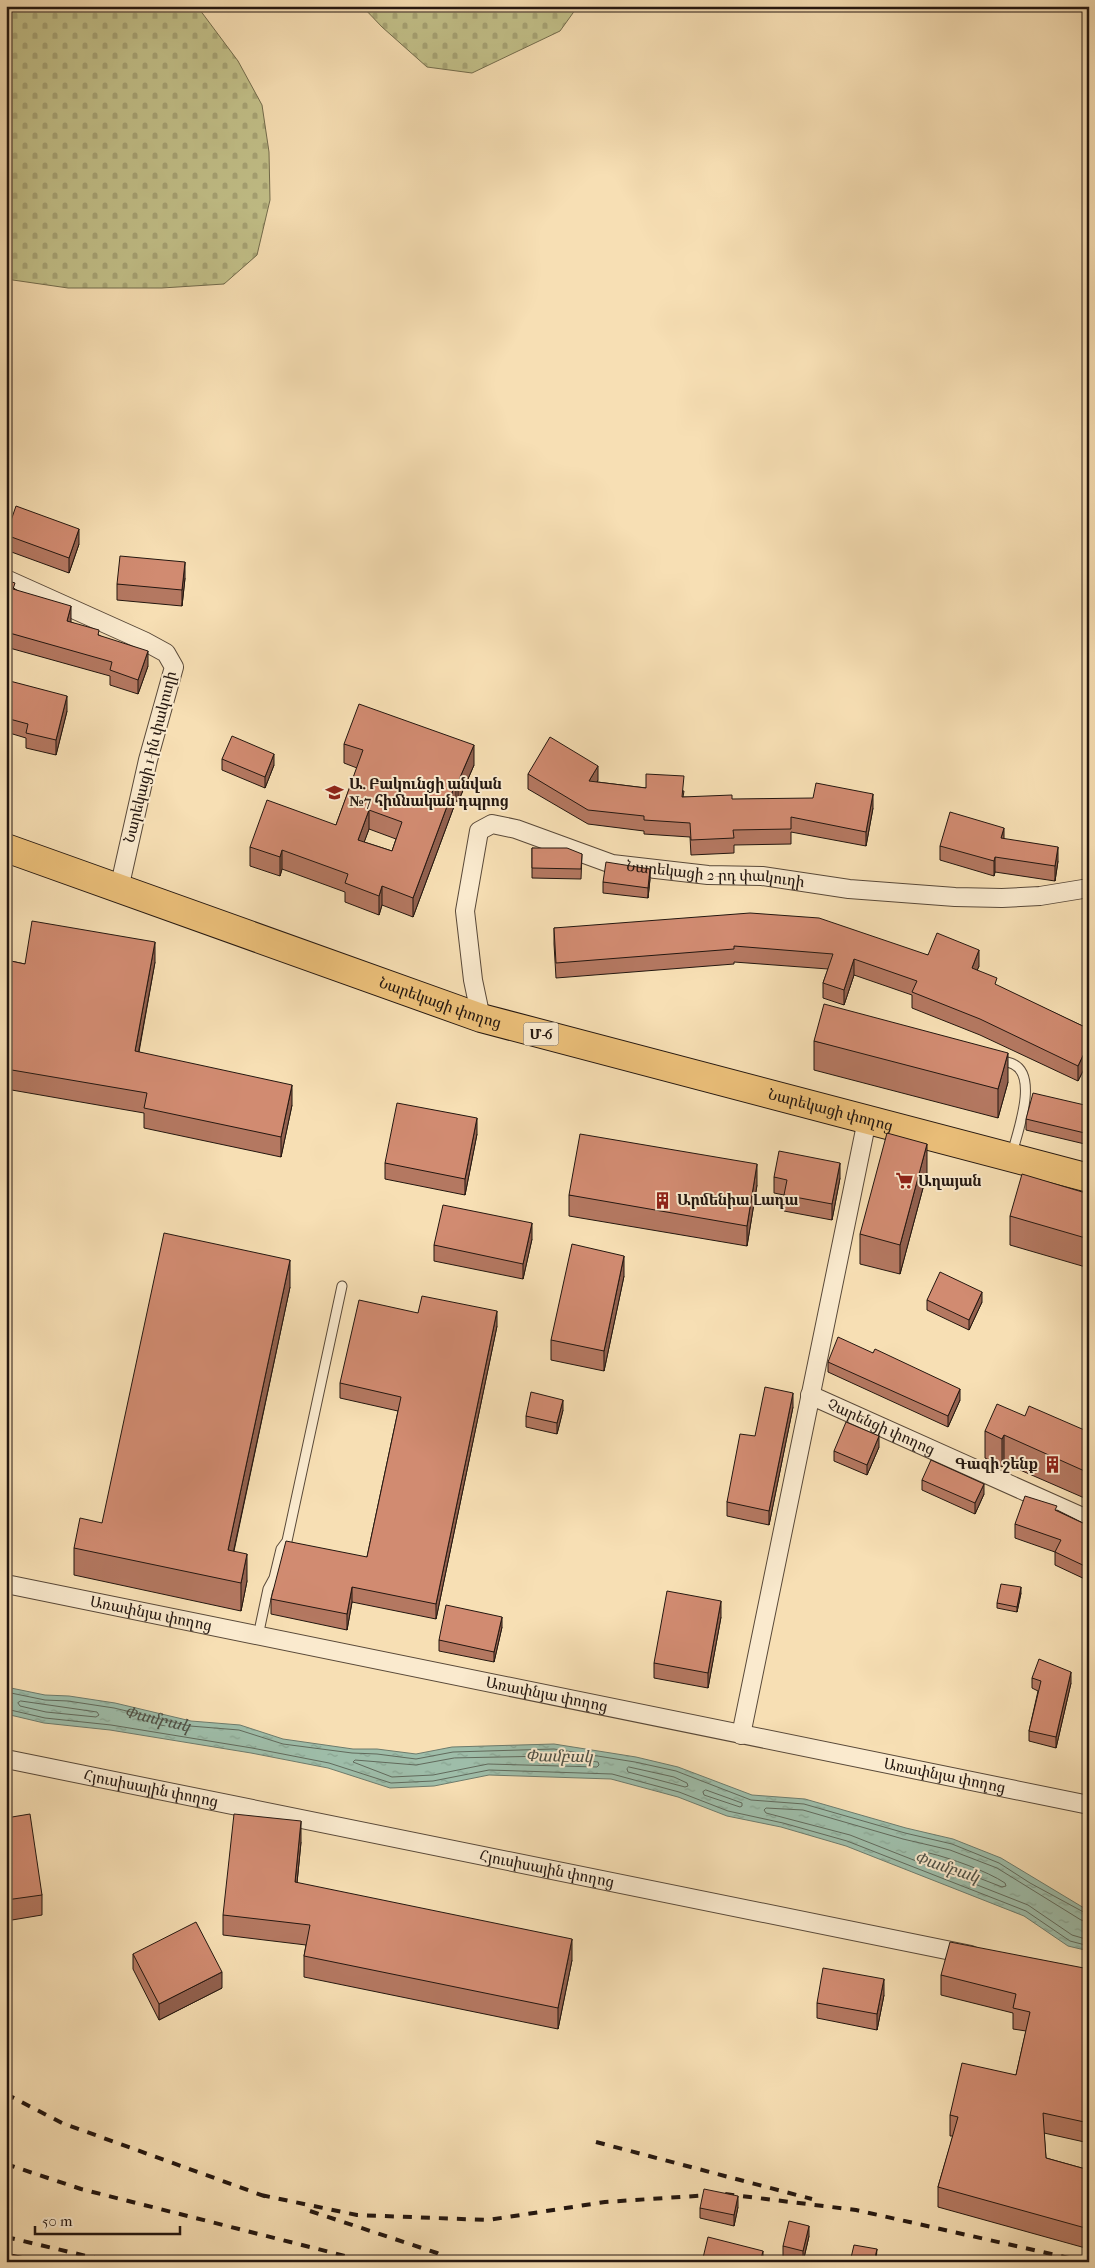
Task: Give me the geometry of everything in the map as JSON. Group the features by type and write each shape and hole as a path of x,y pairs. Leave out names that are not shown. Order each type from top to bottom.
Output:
{"highway":[{"name":"Նարեկացի փողոց","path":"8,851 120,889 480,1018 1010,1159 1089,1178"}],"street":[{"name":"Նարեկացի 1-ին փակուղի","path":"6,579 144,641 166,653 174,667 148,760 120,889"},
{"name":"Նարեկացի 2-րդ փակուղի","path":"480,1018 473,980 465,911 479,831 492,824 516,829 612,864 656,870 762,876 849,889 955,897 1040,896 1089,888"},
{"path":"741,1735 867,1120"},
{"name":"Չարենցի փողոց","path":"810,1395 1089,1520"},
{"name":"Առափնյա փողոց","path":"6,1584 1089,1805"},
{"name":"Հյուսիսային փողոց","path":"6,1759 991,1960"}],"lane":[{"path":"987,1057 1015,1064 1022,1072 1026,1082 1026,1095 1010,1159"},
{"path":"258,1636 268,1589 274,1578 280,1549 287,1541 342,1286"}],"green space":[{"path":"6,6 197,6 238,61 262,105 269,152 270,200 257,255 224,284 162,288 68,288 6,279"},
{"path":"362,6 578,6 560,31 472,73 427,67 382,27"}],"water":[{"name":"Փամբակ","path":"6,1687 45,1695 69,1696 115,1703 191,1721 240,1725 283,1739 353,1749 377,1749 416,1754 452,1747 554,1744 636,1757 678,1767 752,1795 805,1799 906,1828 953,1839 1001,1858 1089,1911 1089,1951 1068,1946 1024,1916 846,1846 781,1827 727,1816 678,1797 611,1779 489,1775 434,1786 390,1788 328,1768 251,1753 110,1730 44,1723 6,1714"}],"building":[{"path":"16,506 79,529 69,558 6,535"},
{"path":"120,556 185,562 182,590 117,584"},
{"path":"6,580 15,583 13,589 71,606 67,621 99,630 98,635 148,651 138,680 110,670 112,662 6,632"},
{"path":"6,680 67,696 56,740 26,733 28,724 6,718"},
{"path":"359,704 474,745 458,782 456,782 413,898 382,886 379,896 345,883 348,874 282,850 280,857 250,847 267,800 336,825 363,750 344,744","holes":["369,810 402,822 392,851 358,840"]},
{"path":"232,736 274,754 265,777 222,759"},
{"path":"550,737 598,766 589,781 646,788 646,774 684,776 682,797 732,795 732,799 813,798 816,783 873,794 866,832 791,817 791,829 733,830 734,838 691,840 690,823 644,820 644,816 588,810 528,774"},
{"path":"950,812 1004,828 1001,838 1058,847 1055,866 995,857 994,861 940,846"},
{"path":"532,848 567,848 582,854 581,869 532,868"},
{"path":"606,862 650,869 648,888 603,882"},
{"path":"750,913 819,918 928,955 937,933 979,950 972,968 997,978 995,984 1089,1029 1089,1043 1078,1066 980,1019 912,992 917,981 854,959 844,990 823,983 833,954 734,946 734,949 556,963 554,928"},
{"path":"32,921 155,942 135,1051 292,1085 281,1137 144,1108 147,1093 6,1069 6,960 25,964"},
{"path":"824,1004 1008,1053 998,1089 814,1041"},
{"path":"1033,1093 1089,1106 1089,1134 1026,1119"},
{"path":"397,1103 477,1118 465,1179 385,1163"},
{"path":"887,1133 927,1144 900,1245 860,1234"},
{"name":"Արմենիա Լադա","path":"580,1134 757,1164 747,1226 569,1195"},
{"path":"779,1151 840,1163 832,1204 784,1195 787,1180 774,1177"},
{"path":"1022,1174 1089,1194 1089,1239 1010,1216"},
{"path":"443,1205 532,1223 523,1264 434,1245"},
{"path":"164,1233 290,1260 228,1550 247,1554 241,1583 74,1548 80,1518 102,1523"},
{"path":"572,1244 624,1256 604,1351 551,1340"},
{"path":"940,1272 982,1292 969,1320 927,1300"},
{"path":"422,1296 497,1311 436,1604 352,1587 347,1614 271,1599 286,1541 367,1557 401,1397 340,1383 359,1300 418,1313"},
{"path":"838,1337 873,1353 875,1349 960,1389 948,1416 828,1362"},
{"path":"765,1387 793,1393 769,1511 727,1502 740,1434 755,1436"},
{"path":"531,1392 563,1400 557,1423 526,1416"},
{"path":"997,1404 1025,1416 1029,1406 1089,1432 1089,1473 1004,1435 1002,1439 985,1431"},
{"path":"846,1422 879,1436 867,1465 834,1451"},
{"path":"931,1460 984,1484 975,1503 922,1480"},
{"path":"1025,1496 1057,1506 1055,1510 1089,1526 1089,1568 1055,1552 1061,1540 1015,1524"},
{"path":"1001,1584 1021,1587 1017,1607 997,1603"},
{"path":"667,1591 721,1601 708,1673 654,1663"},
{"path":"446,1605 502,1617 494,1652 439,1640"},
{"path":"1039,1659 1071,1672 1056,1737 1029,1731 1041,1681 1032,1678"},
{"path":"1089,1677 1089,1686 1085,1685"},
{"path":"30,1814 42,1895 6,1900 6,1818"},
{"path":"234,1814 301,1821 295,1882 572,1939 558,2008 304,1956 310,1925 223,1915"},
{"path":"196,1922 222,1972 159,2004 133,1954"},
{"path":"950,1942 1089,1969 1089,2123 1043,2113 1046,2158 1089,2170 1089,2229 938,2187 958,2117 950,2115 962,2063 1016,2075 1030,2012 1013,2008 1016,1994 941,1975"},
{"path":"823,1968 884,1979 877,2014 817,2003"},
{"path":"704,2189 738,2196 734,2215 700,2208"},
{"path":"789,2221 809,2226 803,2251 783,2246"},
{"path":"708,2237 763,2251 760,2262 702,2262"},
{"path":"854,2245 877,2249 874,2262 850,2262"},
{"path":"6,2253 39,2260 39,2262 6,2262"}],"railway":[{"path":"6,2094 62,2123 267,2197"},
{"path":"596,2142 812,2199"},
{"path":"6,2164 81,2189 369,2262"},
{"path":"261,2195 357,2215 488,2220 605,2202 725,2194 856,2210 1087,2262"},
{"path":"310,2211 437,2253 454,2262"},
{"path":"6,2237 112,2262"}],"place":[{"name":"Ա. Բակունցի անվան №7 հիմնական դպրոց","path":"335,793"},
{"name":"Աղայան","path":"904,1181"},
{"name":"Արմենիա Լադա","path":"663,1200"},
{"name":"Գազի շենք","path":"1052,1464"}]}
